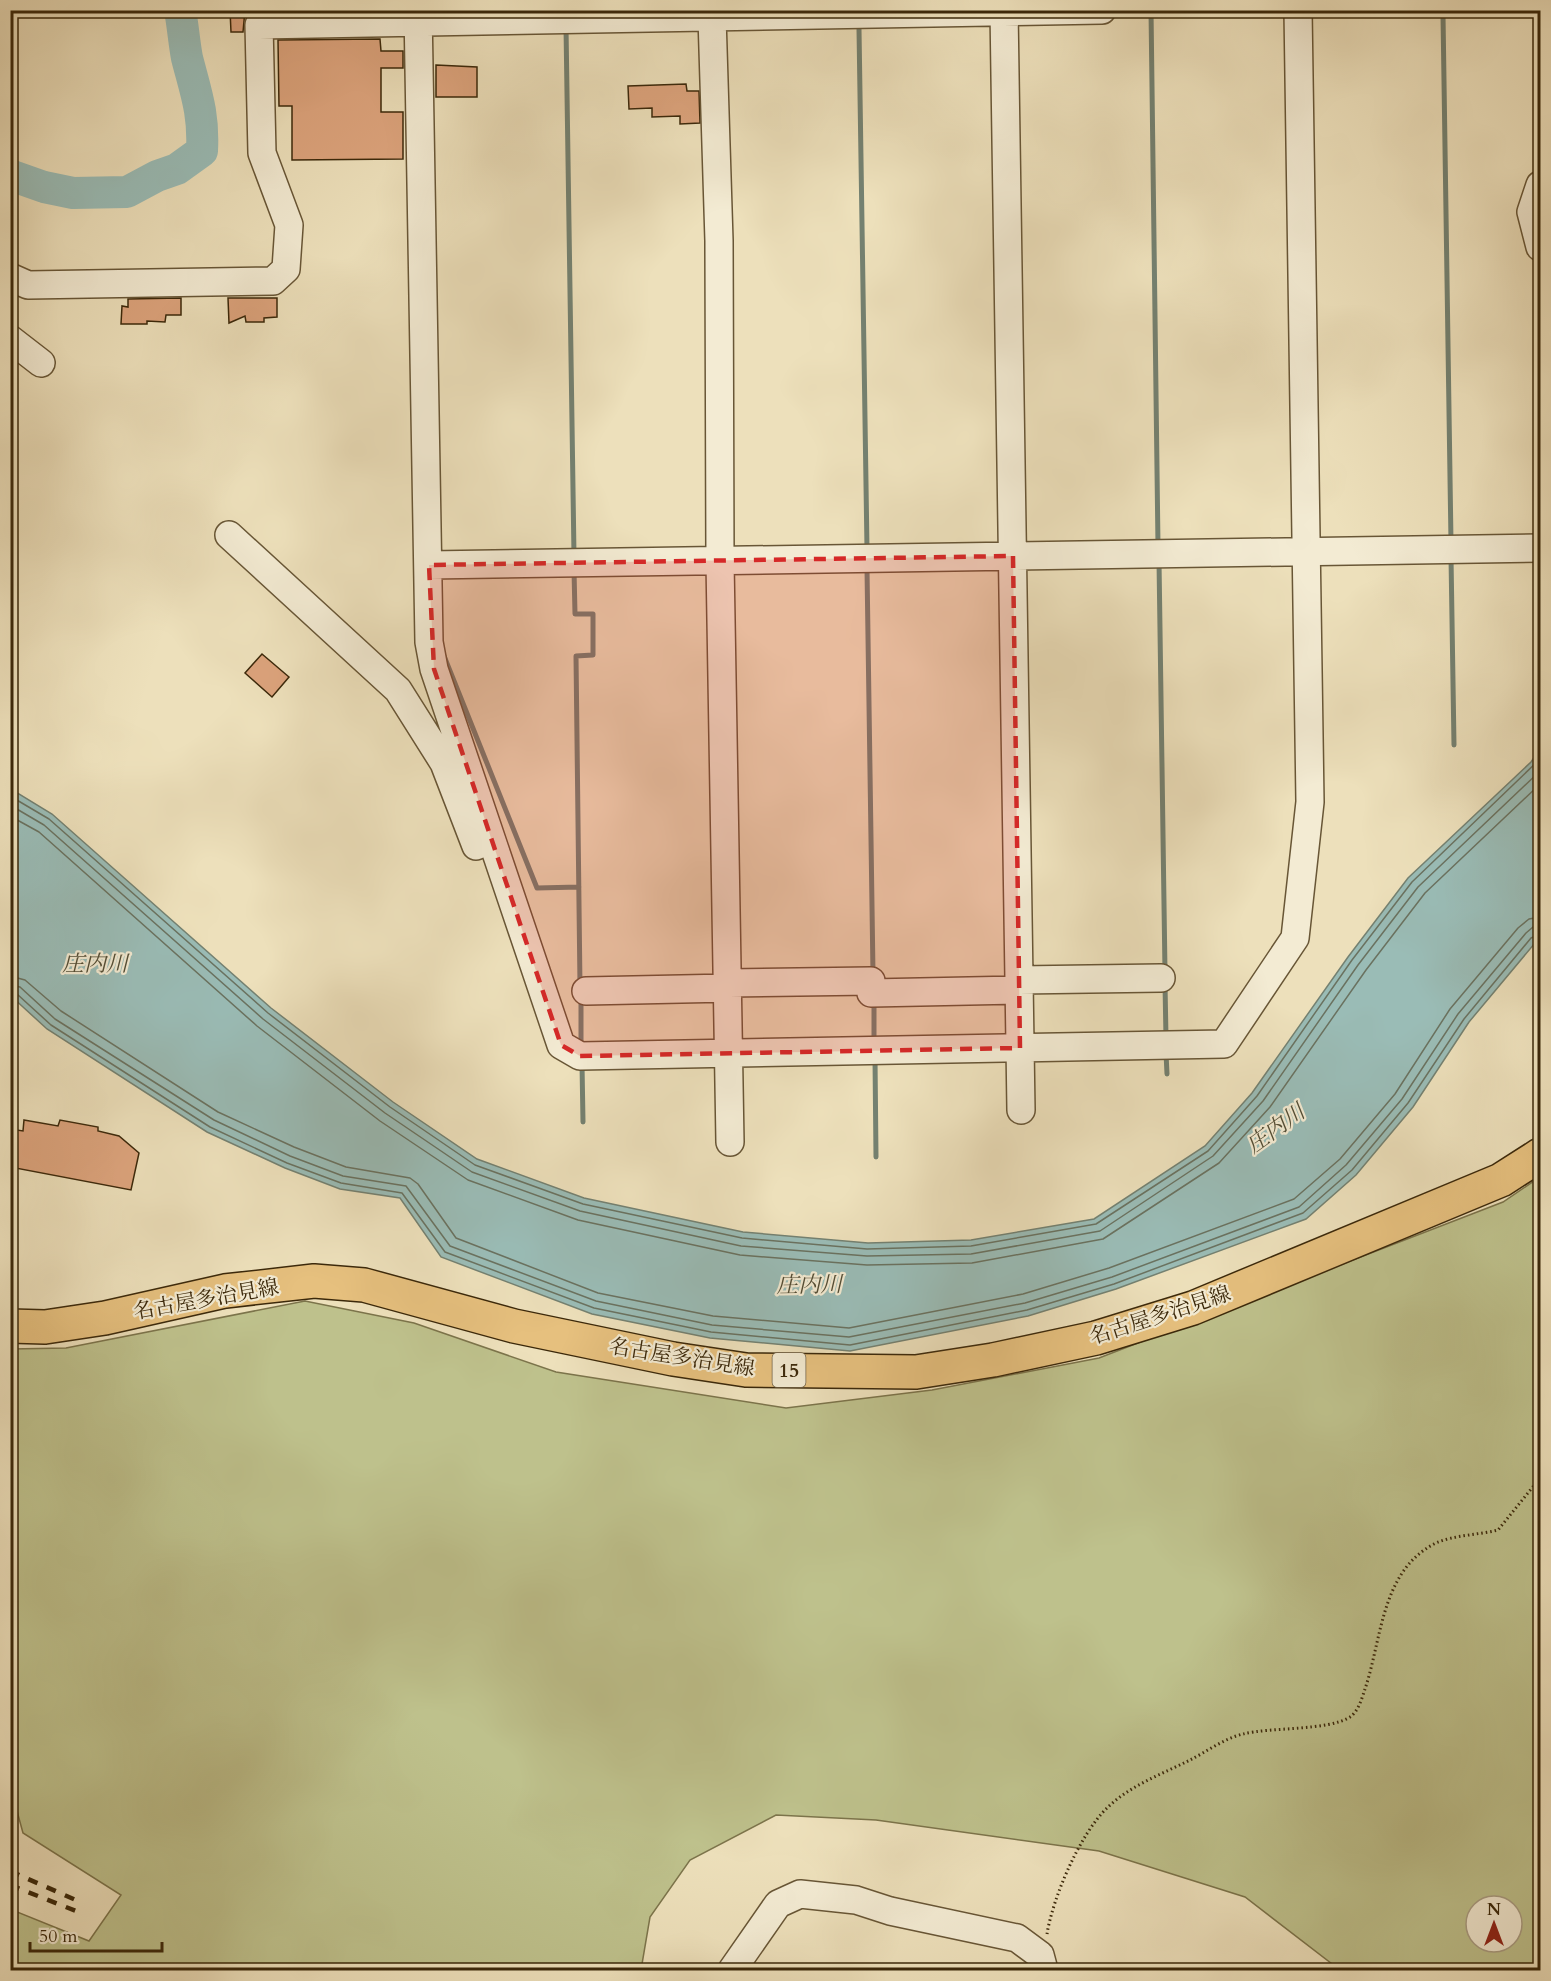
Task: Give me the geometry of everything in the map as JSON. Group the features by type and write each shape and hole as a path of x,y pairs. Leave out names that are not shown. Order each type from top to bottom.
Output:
{"main road":[{"name":"名古屋多治見線","path":"10,1326 45,1327 95,1320 225,1291 314,1281 364,1285 514,1326 694,1362 746,1370 916,1372 993,1360 1096,1338 1193,1308 1501,1180 1540,1155"}],"street":[{"path":"10,277 28,285 273,281 286,269 289,225 262,153 259,25 418,16 712,17 1102,10"},
{"path":"418,16 429,642 434,669 561,1045 580,1056 1224,1044 1295,938 1310,802 1298,10"},
{"path":"1004,11 1021,1110"},
{"path":"712,17 719,241 720,562 730,1142"},
{"path":"1540,185 1531,212 1540,248"},
{"path":"10,339 41,363"},
{"path":"229,535 398,690 444,763 498,903 517,912"},
{"path":"429,565 1540,548"},
{"path":"586,991 871,981 871,993 1161,978"},
{"path":"732,1971 778,1904 800,1894 856,1899 901,1914 1017,1938 1042,1963"}],"path":[{"path":"1042,1963 1058,1895 1082,1845 1107,1808 1133,1788 1241,1734 1330,1723 1351,1716 1361,1701 1372,1669 1380,1626 1389,1597 1406,1568 1434,1544 1447,1539 1498,1530 1540,1478"}],"highlighted area":[{"path":"1013,556 1020,1048 580,1056 561,1045 434,669 429,565"}],"green space":[{"path":"1540,1177 1540,1970 1340,1970 1245,1897 1099,1851 876,1820 776,1815 690,1860 650,1917 641,1970 11,1970 10,1909 89,1941 121,1895 23,1833 11,1789 11,1349 66,1348 305,1301 414,1323 556,1372 786,1408 932,1390 1099,1358 1503,1202"}],"water":[{"name":"庄内川","path":"1540,749 1540,937 1469,1022 1413,1107 1356,1175 1306,1219 1116,1289 1028,1316 850,1351 710,1338 592,1314 441,1257 400,1198 340,1189 285,1168 207,1132 47,1029 11,996 11,789 52,814 271,1008 393,1102 477,1159 584,1198 743,1232 868,1243 971,1240 1094,1219 1205,1146 1252,1093 1348,957 1408,878 1531,762"}],"building":[{"path":"230,10 245,10 243,32 231,32"},
{"path":"380,39 381,51 403,51 403,68 381,68 381,112 403,112 403,159 292,160 292,106 279,106 278,40"},
{"path":"436,65 477,67 477,97 436,97"},
{"path":"686,84 687,91 699,91 700,123 680,124 680,116 652,117 652,108 629,109 628,86"},
{"path":"181,298 181,315 166,315 165,322 147,321 147,324 121,324 122,306 128,307 128,299"},
{"path":"228,298 277,298 277,317 264,318 264,322 246,322 245,316 229,323"},
{"path":"262,654 289,677 272,697 245,673"},
{"path":"24,1120 58,1126 60,1120 98,1127 98,1131 119,1136 139,1153 131,1190 10,1167 17,1130 23,1131"}],"waterway":[{"path":"10,175 44,187 73,193 127,192 157,176 177,169 202,151 201,114 187,58 180,10"},
{"path":"1151,10 1158,546"},
{"path":"1443,15 1451,542"},
{"path":"566,27 574,555"},
{"path":"859,29 867,549"},
{"path":"1451,557 1454,745"},
{"path":"1159,561 1165,972"},
{"path":"867,569 873,973"},
{"path":"574,570 575,614 593,614 593,655 576,656 580,986"},
{"path":"444,656 537,888 579,887"},
{"path":"1165,984 1166,1038"},
{"path":"581,998 581,1046"},
{"path":"874,1001 874,1043"},
{"path":"1166,1053 1167,1074"},
{"path":"875,1058 876,1157"},
{"path":"582,1064 583,1122"}],"railway":[{"path":"10,1871 78,1901"},
{"path":"10,1885 76,1911"}]}
